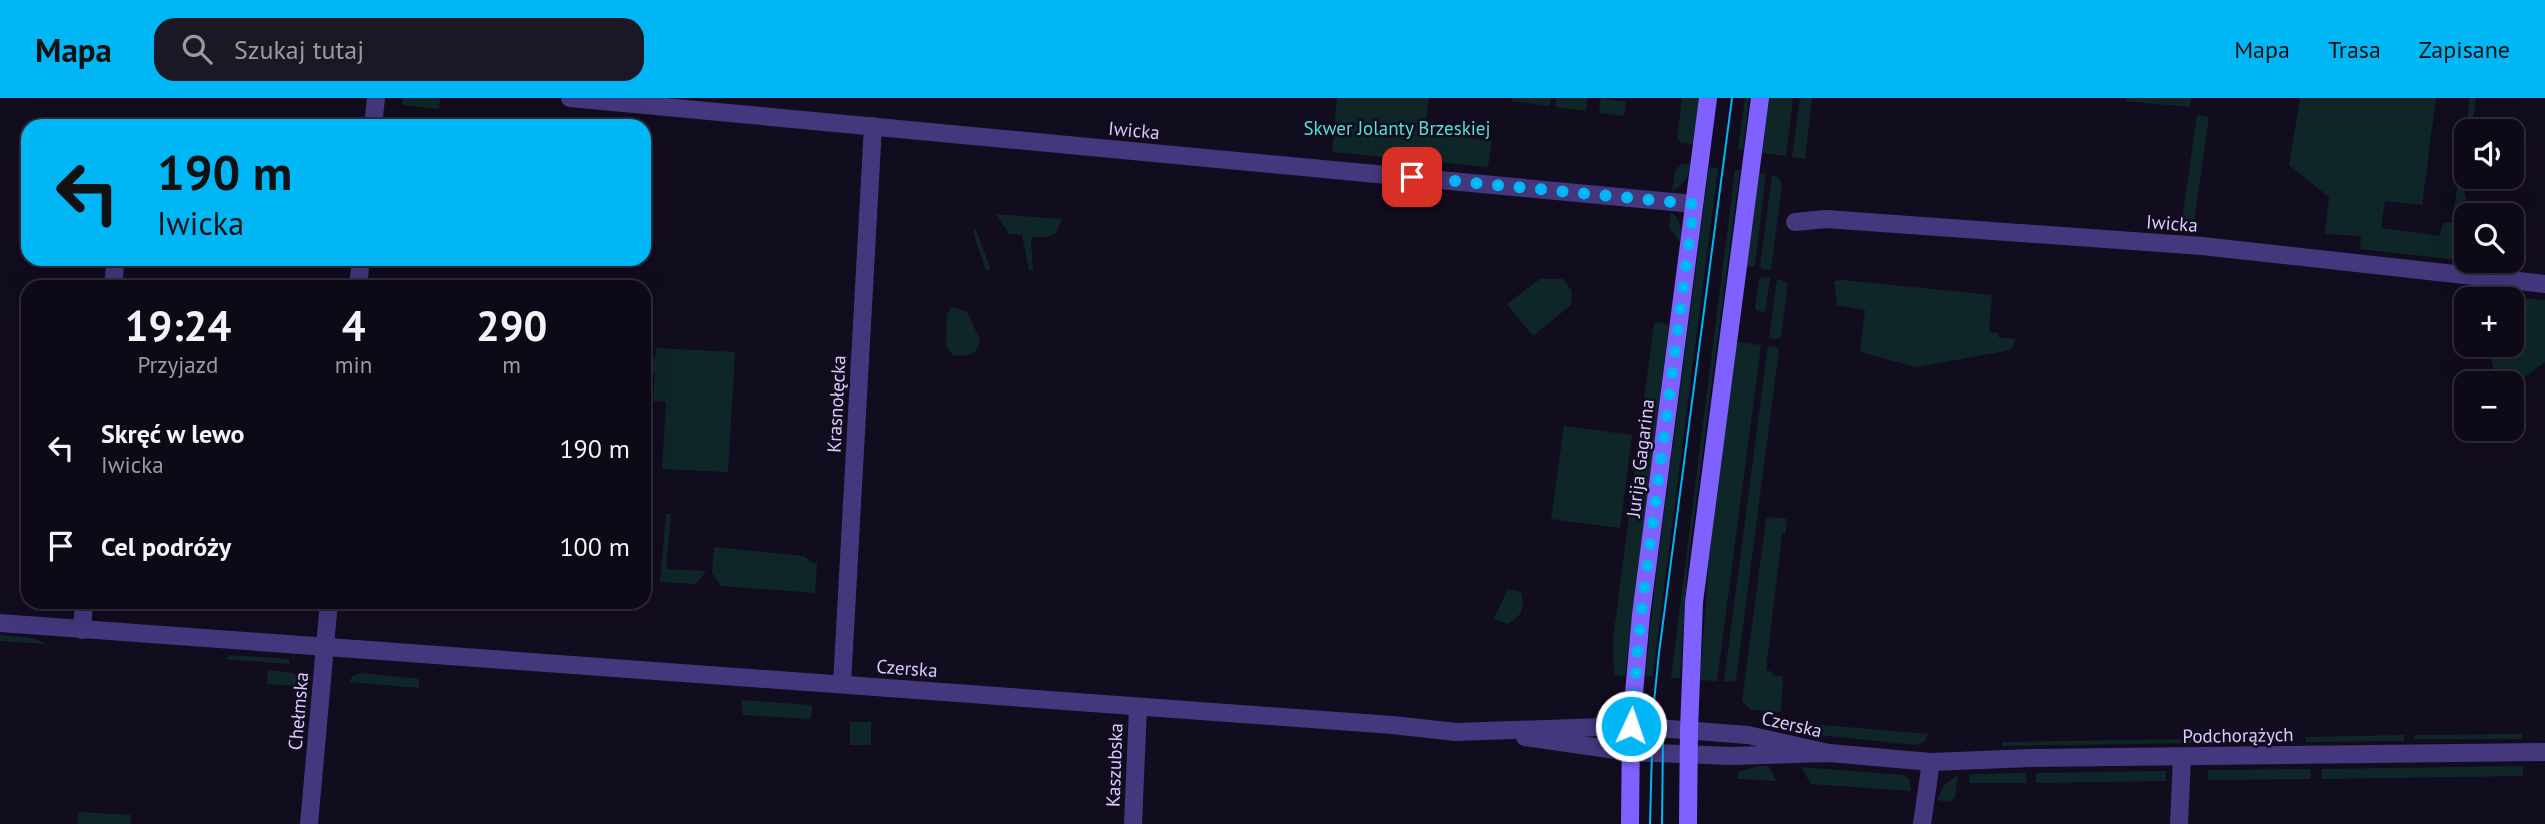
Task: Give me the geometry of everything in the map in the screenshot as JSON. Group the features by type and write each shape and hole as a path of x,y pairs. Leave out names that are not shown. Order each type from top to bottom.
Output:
{"main road":[{"name":"Jurija Gagarina","path":"1630,824 1631,726 1641,615 1708,98"},
{"path":"1688,824 1694,602 1759,98"}],"street":[{"path":"374,119 376,98"},
{"name":"Iwicka","path":"570,98 1694,204"},
{"name":"Krasnołęcka","path":"842,684 864,125"},
{"name":"Iwicka","path":"1795,222 1826,219 2202,246 2545,284"},
{"path":"114,280 115,267"},
{"path":"82,630 84,609"},
{"name":"Chełmska","path":"309,824 328,609"},
{"name":"Czerska","path":"0,623 1457,732 1631,726 1689,730 1748,735 1829,753"},
{"name":"Kaszubska","path":"1133,824 1138,707"},
{"name":"Czerska","path":"1485,731 1630,752 1731,756 1829,753"},
{"name":"Podchorążych","path":"1829,753 1931,762 2031,758 2545,752"},
{"path":"2179,824 2182,757"},
{"path":"1922,824 1931,762"}],"green space":[{"path":"403,98 440,98 439,109 402,105"},
{"name":"Skwer Jolanty Brzeskiej","path":"1337,98 1429,98 1426,121 1435,123 1433,132 1492,141 1488,167 1332,152"},
{"path":"1512,98 1551,98 1549,106 1512,101"},
{"path":"1556,98 1587,98 1586,111 1555,107"},
{"path":"1601,98 1626,102 1624,116 1599,113"},
{"path":"1682,98 1699,98 1694,144 1680,142 1677,138"},
{"path":"1745,98 1749,98 1743,150 1738,148"},
{"path":"1769,98 1793,98 1786,156 1762,153"},
{"path":"1800,98 1812,98 1805,159 1792,157"},
{"path":"2127,98 2191,98 2190,107 2125,101"},
{"path":"2300,98 2436,98 2422,205 2385,201 2381,228 2440,236 2443,223 2452,223 2454,209 2454,259 2360,249 2361,236 2325,234 2329,197 2289,165"},
{"path":"2470,98 2476,98 2473,119 2467,119"},
{"path":"2197,115 2209,117 2193,228 2181,227"},
{"path":"1682,164 1690,164 1688,173 1683,183 1672,191 1675,170"},
{"path":"1709,167 1718,168 1652,677 1645,676 1656,575"},
{"path":"1735,170 1740,170 1687,571 1680,678 1671,678"},
{"path":"1759,173 1766,174 1755,265 1747,267"},
{"path":"1772,175 1779,178 1782,186 1771,270 1762,269 1760,266"},
{"path":"2457,189 2465,189 2465,203 2455,203"},
{"path":"1671,212 1680,225 1680,242 1669,227"},
{"path":"996,214 1062,219 1055,234 1032,237 1033,271 1029,270 1022,235 1009,234"},
{"path":"976,229 989,271 986,270 973,232"},
{"path":"1761,277 1770,278 1765,312 1755,308"},
{"path":"1540,279 1563,279 1572,291 1571,305 1533,336 1507,304"},
{"path":"1777,279 1788,283 1781,336 1778,339 1769,338"},
{"path":"1834,281 1992,295 1989,332 1998,333 1998,337 2016,339 2011,350 1916,367 1860,352 1865,310 1837,305"},
{"path":"2524,298 2545,300 2545,362 2524,377 2524,371 2494,371 2491,357 2524,357"},
{"path":"952,307 967,312 980,340 971,354 953,355 946,346 947,314"},
{"path":"1656,322 1669,324 1625,676 1614,675 1613,639"},
{"path":"1737,342 1761,345 1717,681 1700,680 1709,557"},
{"path":"1768,346 1777,347 1779,350 1736,680 1724,681"},
{"path":"656,348 735,352 728,472 662,469 666,402 653,401 655,373 651,373 651,359 655,359"},
{"path":"1564,426 1632,435 1620,528 1551,519"},
{"path":"666,514 671,514 666,569 706,571 696,584 660,582"},
{"path":"1766,519 1787,519 1785,534 1782,534 1766,670 1783,677 1781,712 1751,710 1742,701"},
{"path":"714,547 804,556 817,563 815,593 721,586 712,573"},
{"path":"1508,589 1521,592 1523,603 1519,615 1507,624 1494,618"},
{"path":"0,635 34,638 45,644 0,641"},
{"path":"231,655 289,659 289,664 226,659"},
{"path":"268,670 294,673 298,686 267,684"},
{"path":"361,673 419,679 419,688 349,682 353,676"},
{"path":"741,700 812,705 811,719 743,715"},
{"path":"1774,721 1928,734 1924,742 1915,745 1773,730"},
{"path":"850,722 871,722 871,745 850,745"},
{"path":"2522,734 2522,739 2415,739 2414,735"},
{"path":"2405,735 2404,741 2306,742 2305,737"},
{"path":"2291,737 2290,742 2207,743 2207,738"},
{"path":"2197,739 2197,743 2002,746 2002,742"},
{"path":"1768,766 1777,781 1738,779 1738,772"},
{"path":"2523,766 2523,776 2322,779 2322,769"},
{"path":"1801,767 1903,775 1909,779 1911,791 1811,784"},
{"path":"2310,769 2311,779 2208,780 2208,770"},
{"path":"2166,771 2166,781 2036,783 2036,773"},
{"path":"2026,773 2027,783 1969,783 1969,774"},
{"path":"1958,775 1955,797 1950,802 1937,800 1944,785"},
{"path":"79,812 131,815 130,824 77,824"}],"tram line":[{"path":"1650,824 1653,712 1659,653 1732,98"},
{"path":"1662,824 1663,737"}],"route":[{"path":"1412,177 1694,204 1641,615 1631,726"}]}
